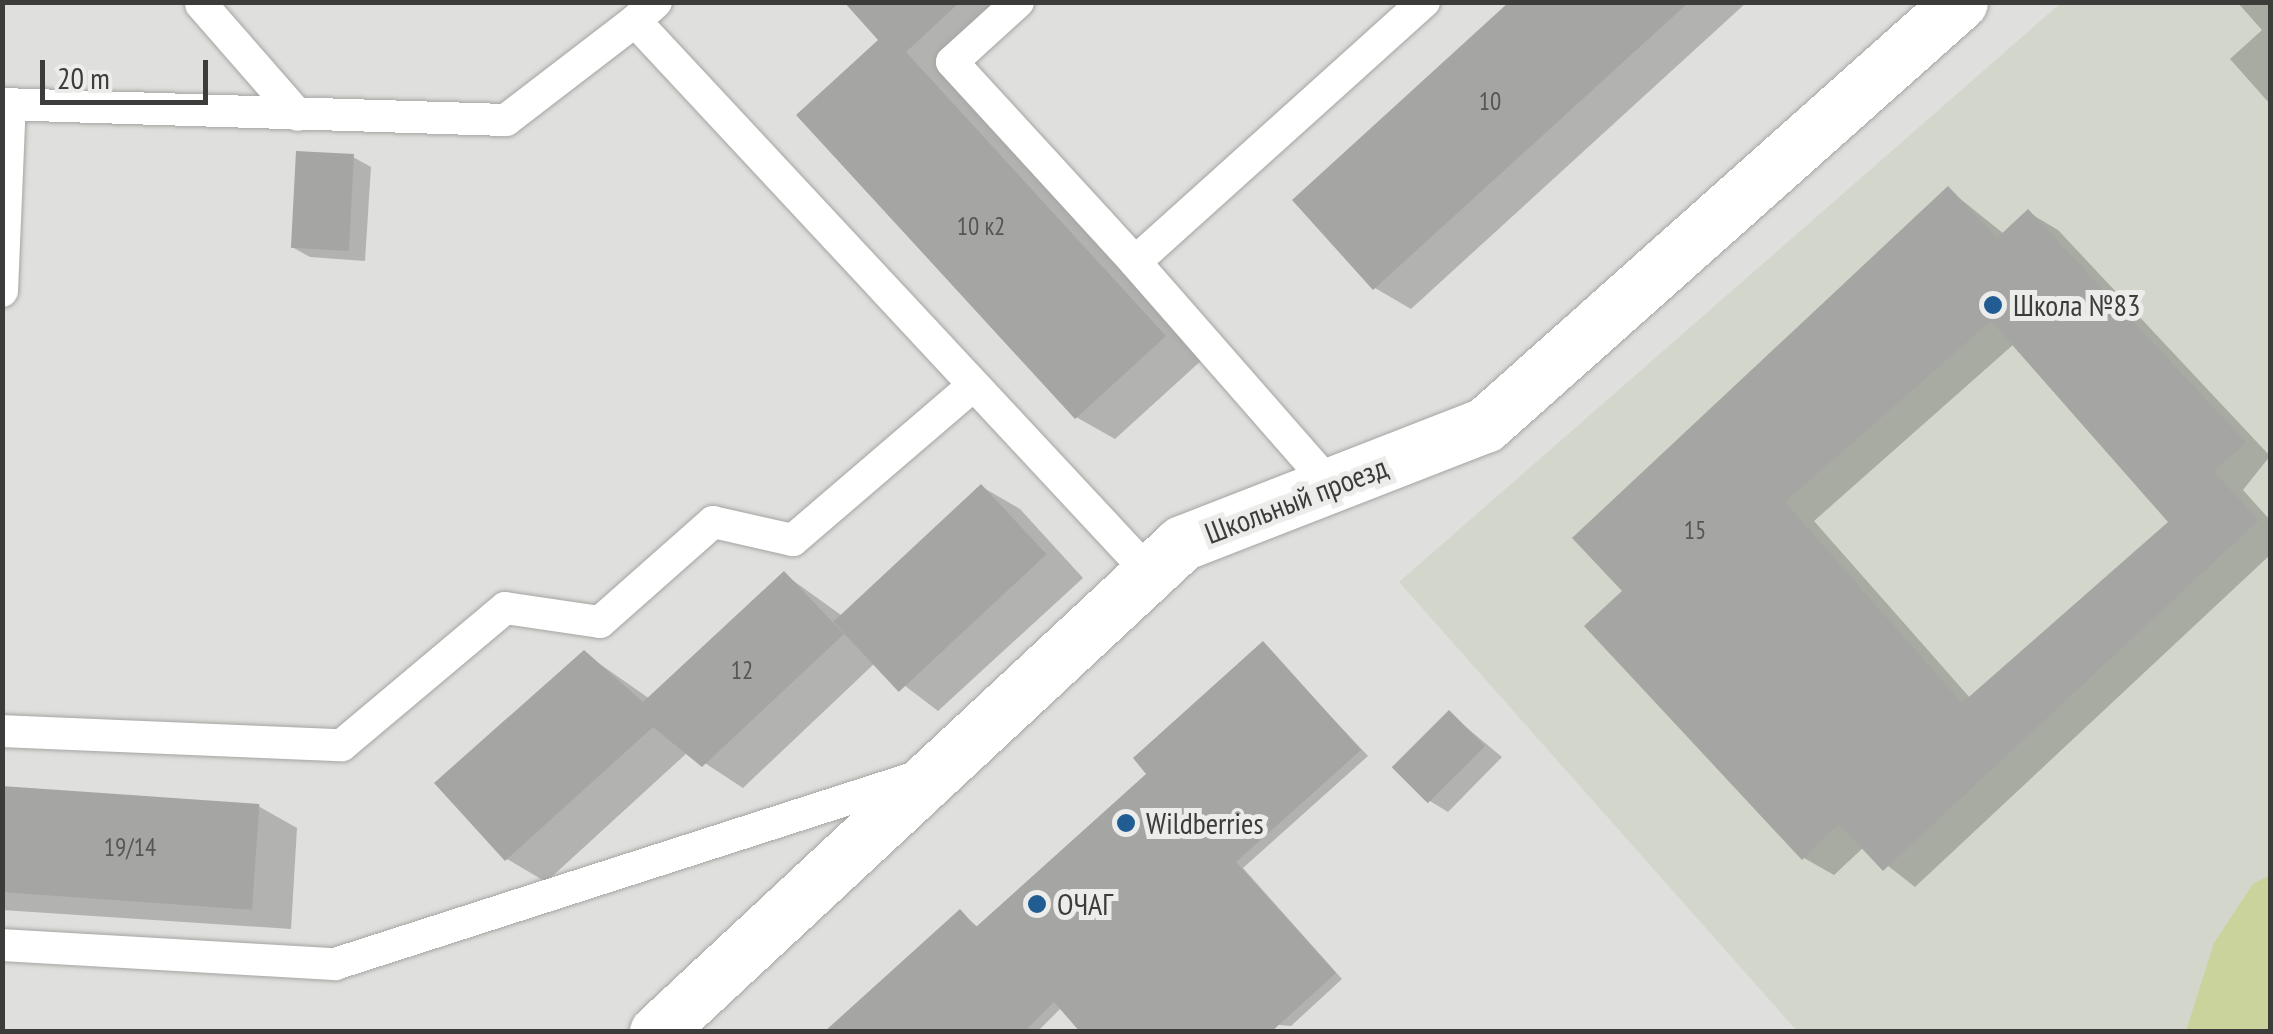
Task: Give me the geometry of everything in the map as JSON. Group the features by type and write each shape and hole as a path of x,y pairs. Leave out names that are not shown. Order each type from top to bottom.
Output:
{"street":[{"name":"Школьный проезд","path":"656,1032 1182,543 1333,488 1484,425 1960,2"}],"lane":[{"path":"1018,2 952,62 1136,262 1333,488"},
{"path":"1136,262 1424,2"},
{"path":"190,3 298,115"},
{"path":"2,291 6,104 506,120 646,12 974,385 1151,575"},
{"path":"2,731 342,745 505,608 600,622 713,522 793,540 974,385"},
{"path":"2,944 335,964 938,770"}],"shaded area":[{"name":"Школа №83","path":"2061,3 2270,3 2270,1031 1797,1031 1399,582"}],"green space":[{"path":"2270,875 2270,1031 2186,1031 2214,943 2253,884"}],"building":[{"path":"844,2 960,2 906,52 1166,336 1075,419 796,115 878,40"},
{"path":"1509,2 1689,2 1373,290 1292,200"},
{"path":"296,151 354,154 349,251 291,248"},
{"path":"1948,186 1997,238 2028,209 2246,442 2214,472 2259,520 1883,871 1839,824 1802,860 1584,626 1622,591 1572,538","holes":["1991,321 2168,522 1962,703 1785,502"]},
{"path":"981,484 1046,554 899,692 833,622"},
{"path":"784,571 844,634 702,767 653,727 505,861 434,783 584,650 643,702"},
{"path":"1263,641 1361,750 1236,862 1336,973 1271,1032 1080,1032 1054,1002 1024,1032 824,1032 960,909 976,927 1146,774 1133,758"},
{"path":"1449,710 1485,746 1428,803 1392,767"},
{"path":"2,786 259,804 252,910 2,892"}],"place":[{"name":"Школа №83","path":"1993,305"},
{"name":"Wildberries","path":"1126,823"},
{"name":"ОЧАГ","path":"1037,904"}]}
